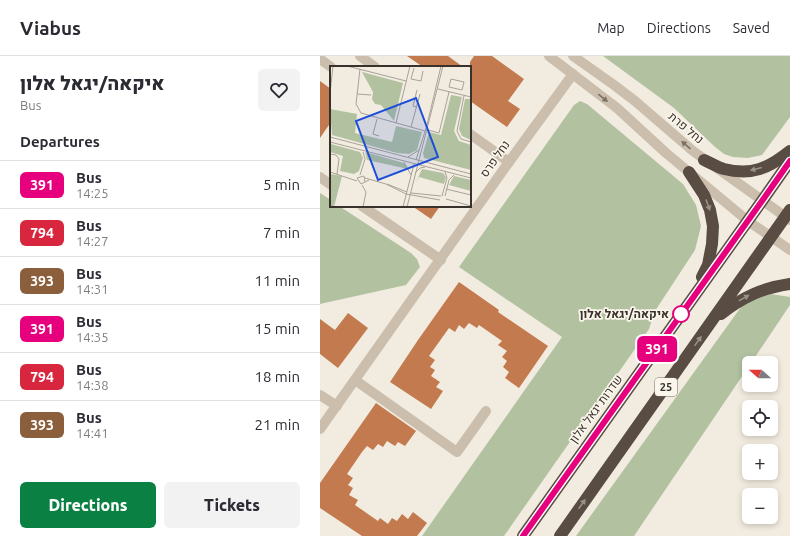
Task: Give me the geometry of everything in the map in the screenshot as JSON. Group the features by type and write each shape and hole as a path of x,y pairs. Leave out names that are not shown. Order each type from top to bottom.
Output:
{"highway":[{"path":"704,160 734,171 753,171 771,165 790,151"},
{"name":"שדרות יגאל אלון","path":"523,536 790,161"},
{"path":"688,172 704,195 710,210 713,226 712,244 708,265 690,302"},
{"name":"25","path":"560,536 788,215"},
{"path":"712,321 745,297 770,288 790,284"}],"street":[{"path":"360,56 374,66"},
{"path":"549,56 617,108 688,172 748,221 790,250"},
{"name":"נחל פרת","path":"573,56 635,101 704,160 762,201 788,215"},
{"path":"320,59 330,66"},
{"name":"נחל פרס","path":"320,429 572,74"},
{"path":"471,135 509,162"},
{"path":"320,177 330,184"},
{"path":"363,207 441,260"},
{"path":"355,380 457,452 486,411"},
{"path":"320,394 337,406"}],"green space":[{"path":"603,56 790,56 790,117 762,155 748,158 733,157 724,154 674,108"},
{"path":"580,101 587,104 683,184 696,205 701,226 695,250 655,311 649,329 504,536 422,536 562,337 459,267 574,105"},
{"path":"320,193 330,199 330,207 341,207 411,253 417,259 420,267 406,285 320,304"},
{"path":"771,294 790,297 790,305 756,356 742,356 742,376 634,536 576,536 741,307 753,300"}],"building":[{"path":"407,56 448,56 462,66 422,66"},
{"path":"474,56 492,56 524,79 508,101 520,109 507,127 471,102 470,62"},
{"path":"320,81 330,88 330,123 320,138"},
{"path":"413,207 439,207 431,219"},
{"path":"459,282 499,310 498,312 548,346 519,388 505,378 509,372 503,367 507,361 502,357 507,351 498,345 502,341 479,325 477,328 469,323 464,329 459,325 455,332 449,328 429,356 435,360 430,367 435,370 431,376 440,382 436,387 443,391 431,409 390,382"},
{"path":"348,313 368,328 338,368 320,354 320,319 335,330"},
{"path":"376,403 416,431 405,446 398,442 395,446 387,441 383,447 378,444 373,450 367,446 347,474 353,478 348,485 353,488 349,495 358,500 355,505 378,521 380,518 388,524 392,518 397,521 402,514 408,519 413,512 427,523 417,536 362,536 320,508 320,483"}],"bus line":[{"name":"391","path":"523,536 790,161"}],"place":[{"name":"איקאה/יגאל אלון","path":"681,314"}]}
